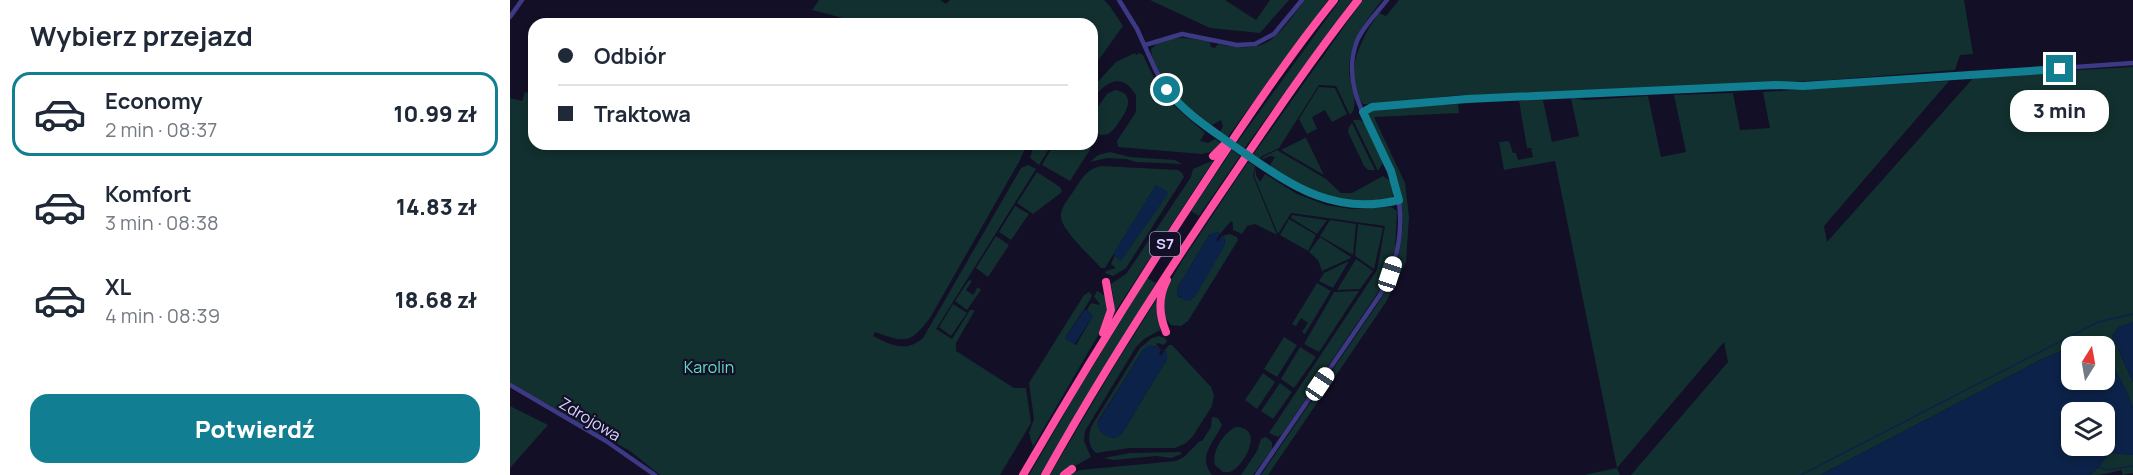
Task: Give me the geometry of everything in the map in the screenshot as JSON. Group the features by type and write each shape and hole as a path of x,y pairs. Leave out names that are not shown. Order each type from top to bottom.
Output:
{"highway":[{"name":"S7","path":"1023,475 1090,362 1241,127 1317,21 1335,0"},
{"name":"S7","path":"1045,475 1104,372 1180,253 1323,45 1358,0"},
{"path":"1213,156 1241,127"},
{"path":"1166,332 1161,313 1162,294 1180,253"},
{"path":"1090,362 1109,317 1111,305 1106,282"},
{"path":"1064,475 1072,470"}],"street":[{"path":"510,17 522,0"},
{"path":"1119,0 1130,15 1156,71 1176,102 1218,135 1297,188 1329,201 1360,205 1399,200"},
{"path":"1145,45 1182,34 1237,45 1255,44 1274,34 1302,0"},
{"path":"1257,475 1385,287 1398,246 1399,200 1391,171 1353,87 1352,68 1353,56 1362,32 1387,0"},
{"path":"1363,112 1372,107 1467,99 1776,85 1803,86 2133,63"},
{"name":"Zdrojowa","path":"510,385 606,441 655,475"}],"green space":[{"path":"819,0 940,0 946,4 950,0 1104,0 1123,26 1098,61 1098,18 843,18 812,10"},
{"path":"1150,0 1225,0 1256,20 1270,0 1289,0 1260,33 1210,28"},
{"path":"1305,0 1328,0 1227,138 1220,132 1223,126 1221,120 1212,125 1206,124 1180,101 1157,70 1151,49 1157,44 1179,38 1210,42 1211,47 1215,48 1218,44 1236,47 1261,45 1278,34"},
{"path":"1340,0 1352,0 1244,149 1236,144"},
{"path":"1363,0 1382,0 1364,24 1352,51 1349,77 1355,100 1353,111 1350,115 1336,86 1319,85 1279,148 1259,159 1253,155"},
{"path":"1399,0 1964,0 1973,54 1960,55 1955,70 1829,80 1449,96 1383,104 1363,104 1354,81 1356,57 1360,45 1379,13 1386,16"},
{"path":"1135,53 1143,55 1155,80 1171,103 1205,133 1200,141 1208,143 1215,139 1222,144 1214,151 1202,154 1118,147 1117,141 1136,112 1136,95 1125,83 1119,81 1108,84 1098,93 1098,82 1116,62"},
{"path":"2133,67 2133,322 2119,327 2112,336 2061,336 2061,351 1820,475 1631,475 1728,362 1724,342 1617,468 1555,161 1504,170 1499,142 1509,141 1518,160 1533,157 1531,148 1527,148 1519,101 1543,100 1552,142 1579,136 1571,98 1586,100 1648,96 1661,157 1686,152 1674,95 1733,93 1740,130 1770,128 1763,92 1949,81 1824,226 1827,242 1975,76"},
{"path":"1319,87 1335,88 1347,114 1332,122 1325,110 1312,117 1317,129 1307,134 1299,119"},
{"path":"1115,90 1125,94 1128,106 1112,131 1101,135 1098,134 1098,107 1107,94"},
{"name":"Karolin","path":"525,92 528,93 528,150 1024,150 930,318 917,333 906,339 893,338 875,332 873,336 898,346 911,345 923,338 1021,168 1028,165 1036,169 936,329 952,339 970,310 975,310 956,343 956,351 1014,388 1026,388 1031,423 1000,475 660,475 630,451 510,383 510,98 522,101"},
{"path":"1458,104 1459,113 1374,117 1405,183 1409,217 1406,262 1386,302 1268,475 1261,475 1381,299 1398,261 1403,226 1399,187 1368,116 1369,112 1372,109"},
{"path":"1353,120 1363,122 1371,135 1383,163 1378,171"},
{"path":"1352,123 1375,170 1368,170 1364,166 1348,132"},
{"path":"1306,138 1324,175 1281,150"},
{"path":"1032,150 1048,150 1039,165 1030,158"},
{"path":"1051,150 1090,150 1070,181 1042,165"},
{"path":"1232,150 1240,156 1199,216 1191,211"},
{"path":"1277,150 1326,179 1341,193 1352,193 1383,176 1392,182 1394,194 1390,199 1358,201 1343,200 1314,192 1273,169 1270,165 1275,157 1270,156 1261,160"},
{"path":"1110,152 1130,157 1175,160 1182,164 1107,158 1090,162 1098,155"},
{"path":"1213,161 1113,315 1114,300 1111,284 1126,274 1131,267 1191,177 1193,169"},
{"path":"1248,162 1255,166 1253,176 1277,235 1255,224 1247,226 1242,234 1233,230 1231,221 1220,234 1218,232 1209,235 1178,287 1177,294 1180,298 1225,242 1222,236 1230,234 1238,240 1188,321 1181,326 1171,325 1164,316 1168,285"},
{"path":"1101,166 1178,170 1184,177 1126,268 1113,276 1105,273 1116,268 1111,264 1115,255 1119,260 1156,185 1105,268 1101,268 1070,234 1061,220 1061,214 1065,204 1088,172"},
{"path":"1256,167 1256,175 1260,182 1265,174 1297,194 1326,205 1351,209 1391,207 1397,211 1395,250 1383,285 1278,437 1269,433 1377,270 1385,226 1291,213 1278,234 1254,176"},
{"path":"1037,172 1060,187 1062,192 1033,214 1017,203"},
{"path":"1015,206 1029,214 1011,240 999,232"},
{"path":"1292,215 1327,220 1317,234 1291,218"},
{"path":"1289,219 1316,235 1308,251 1280,235"},
{"path":"1330,220 1356,224 1353,255 1320,236"},
{"path":"1358,224 1383,228 1374,269 1355,256"},
{"path":"996,236 1009,245 988,277 976,268"},
{"path":"1320,237 1351,258 1322,271 1318,260 1309,252"},
{"path":"1356,259 1373,271 1360,289 1337,290"},
{"path":"1349,261 1333,288 1319,281 1324,273"},
{"path":"1147,278 1156,283 1040,475 1029,475 1077,392"},
{"path":"969,280 972,281 966,290 973,295 978,287 981,290 967,310 955,301"},
{"path":"1317,283 1331,291 1305,334 1302,332 1308,323 1301,318 1296,326 1292,324"},
{"path":"1097,291 1103,294 1107,303 1106,315 1100,332 1033,447 1029,433 1034,419 1029,383 1084,295 1089,292 1092,295 1090,300 1065,338 1076,345 1093,316 1087,310 1091,303 1100,304 1094,297"},
{"path":"1359,291 1319,352 1304,344 1334,292"},
{"path":"1158,297 1160,330 1144,339 1136,347 1085,431 1084,441 1091,457 1059,475 1050,475 1115,365"},
{"path":"953,304 967,313 951,336 939,327"},
{"path":"1159,336 1165,338 1167,342 1163,345 1156,344 1161,350 1155,346 1143,350 1098,421 1100,430 1114,438 1121,435 1167,359 1167,352 1164,351 1169,345 1172,345 1211,387 1214,395 1212,406 1193,436 1186,443 1175,448 1129,448 1096,453 1089,441 1091,427 1140,348 1152,338"},
{"path":"1284,337 1297,345 1277,377 1264,369"},
{"path":"2115,343 2133,382 2133,408 2115,370"},
{"path":"1300,347 1316,357 1294,388 1281,379"},
{"path":"1263,373 1275,382 1257,409 1245,400"},
{"path":"1280,383 1292,392 1273,419 1261,411"},
{"path":"510,406 548,425 510,468"},
{"path":"1212,417 1218,418 1222,425 1206,456 1206,462 1212,475 1068,475 1080,470 1176,461 1202,441 1211,427"},
{"path":"1236,427 1245,429 1250,434 1249,448 1237,468 1223,472 1215,465 1215,454 1223,438"},
{"path":"1266,437 1272,442 1272,449 1253,475 1241,475 1257,451 1261,439"},
{"path":"1180,452 1182,454 1171,458 1156,456 1113,460 1104,458 1130,453"},
{"path":"2115,453 2133,455 2133,473 2123,475 2121,470 2090,475 2107,456 2115,456"},
{"path":"1617,468 1620,475 1584,475"}],"water":[{"path":"1156,185 1168,194 1121,261 1113,254"},
{"path":"1212,233 1220,234 1216,240 1224,236 1225,245 1195,297 1190,301 1184,300 1177,294 1178,287 1207,238"},
{"path":"1085,309 1093,316 1074,345 1065,338"},
{"path":"2133,322 2133,382 2115,343 2115,336 2112,336 2119,327"},
{"path":"1152,345 1161,350 1159,355 1161,356 1164,351 1167,352 1167,359 1121,435 1115,438 1106,436 1098,429 1098,422 1143,350"},
{"path":"2061,351 2061,390 2115,390 2115,370 2133,408 2133,455 2115,453 2115,402 2061,402 2061,456 2107,456 2090,475 1820,475"}],"waterway":[{"path":"1801,475 2098,322 2133,314"},
{"path":"2098,467 2108,470 2133,466"}],"route":[{"path":"1167,90 1176,102 1192,116 1286,182 1329,201 1371,205 1399,200 1391,171 1363,112 1372,107 1467,99 1776,85 1803,86 2060,69"}]}
